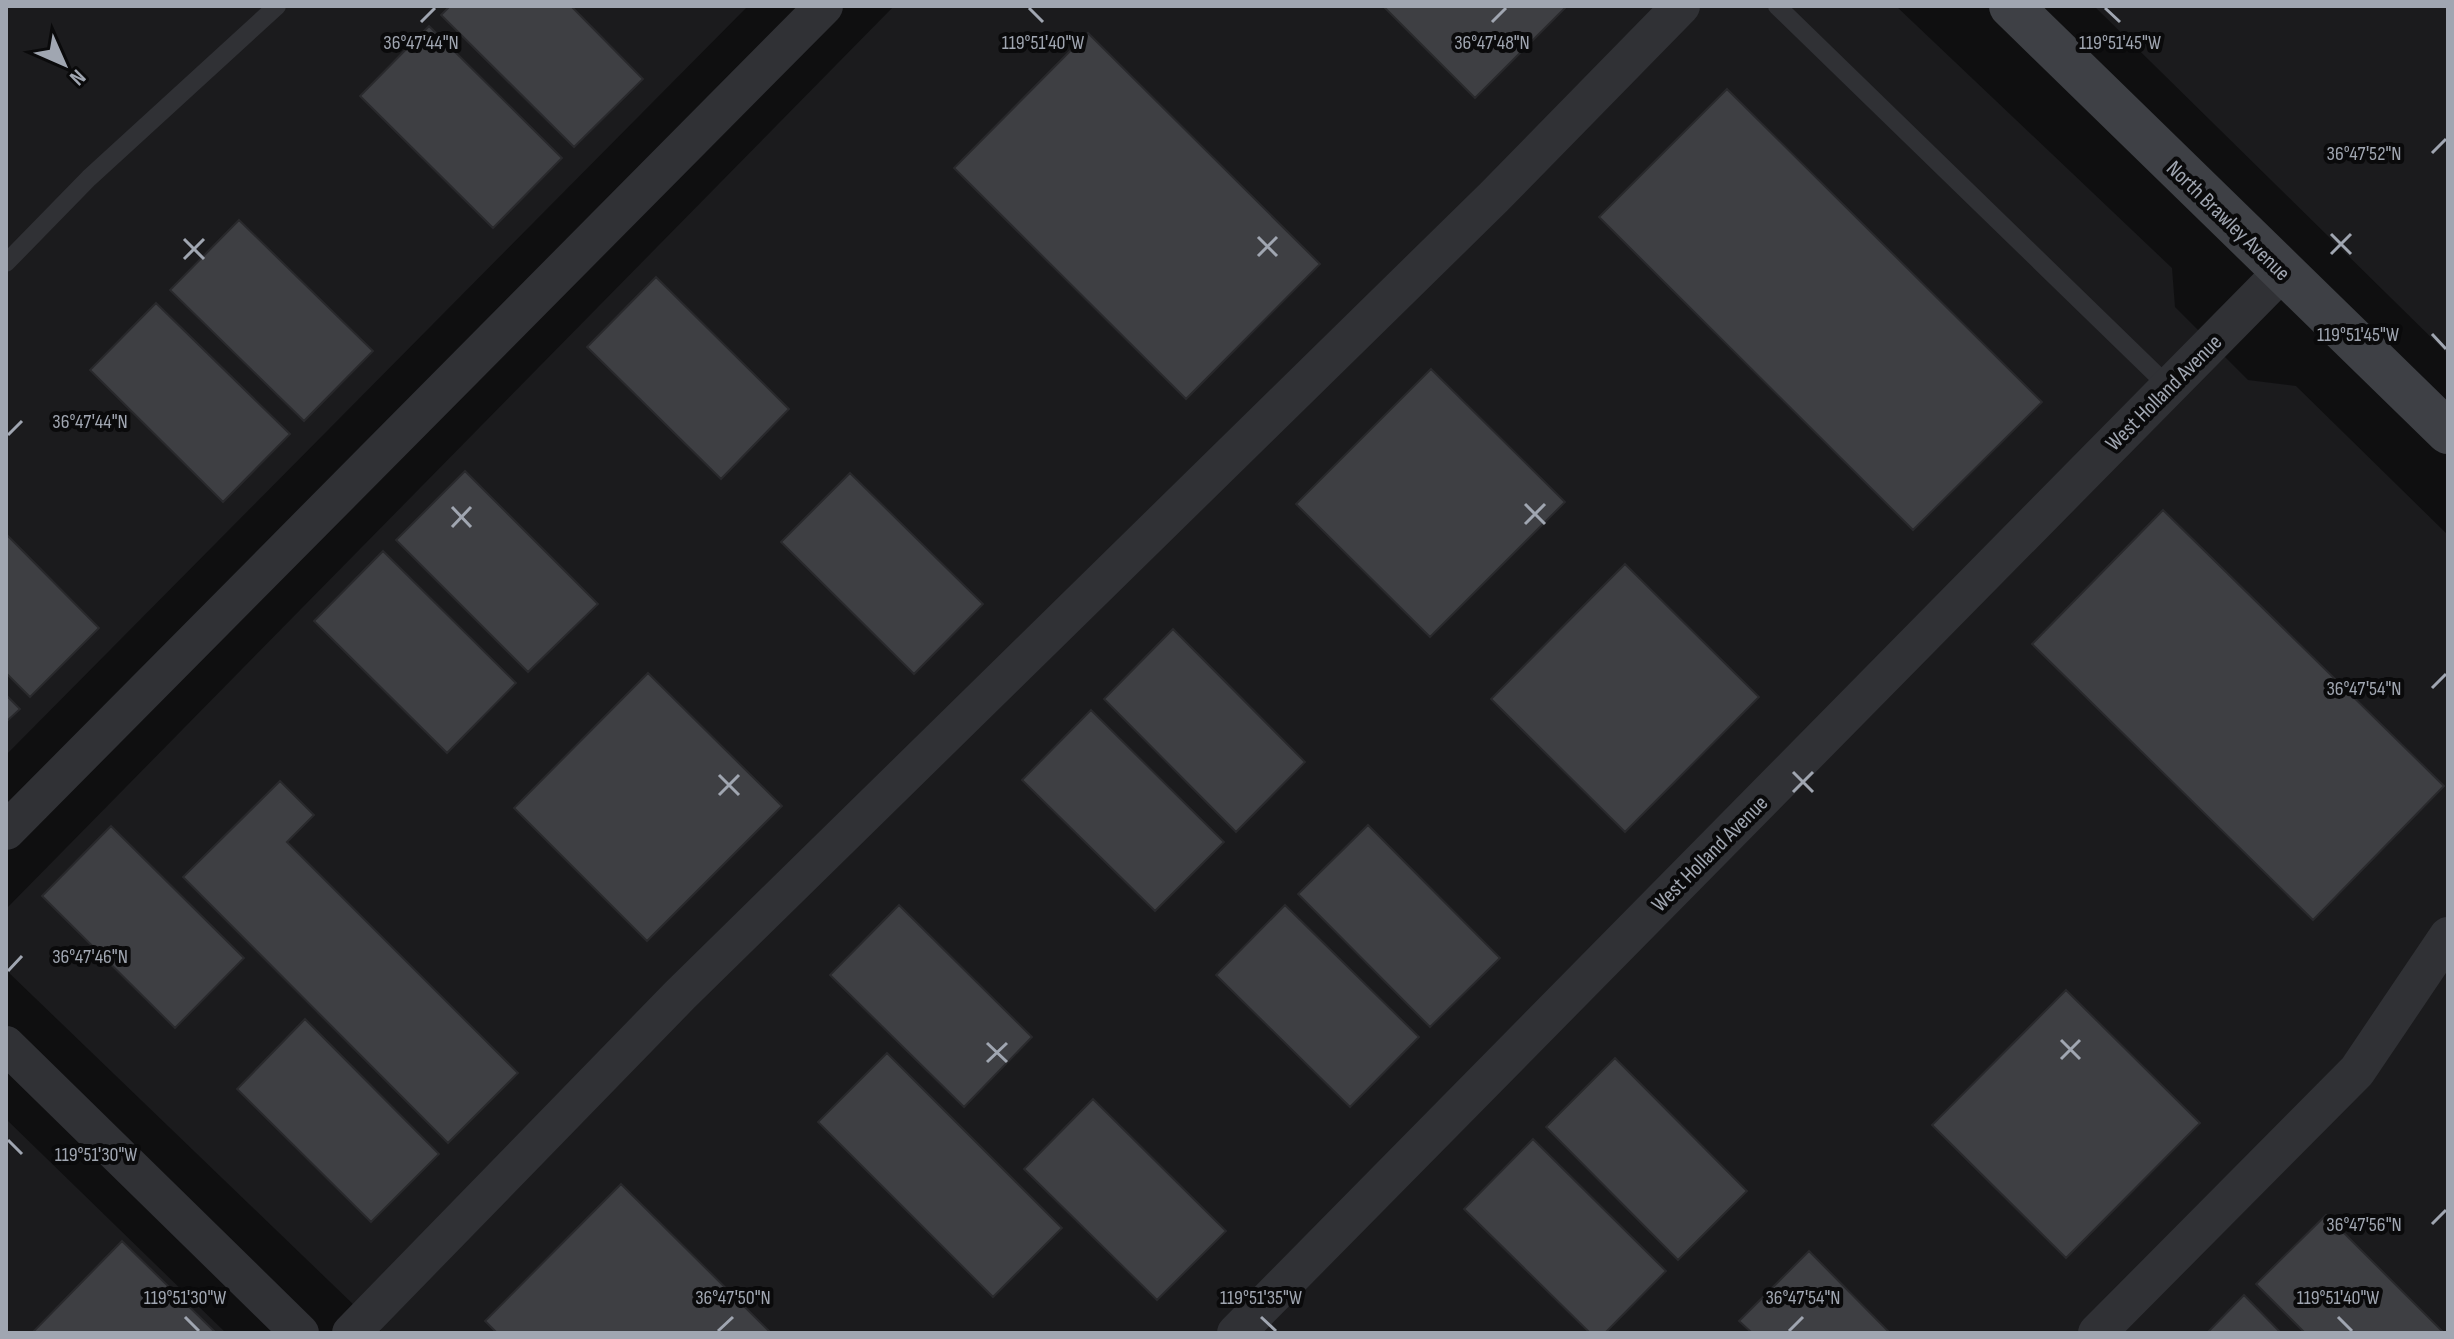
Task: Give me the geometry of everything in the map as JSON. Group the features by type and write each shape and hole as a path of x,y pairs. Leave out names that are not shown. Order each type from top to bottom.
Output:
{"main road":[{"name":"North Brawley Avenue","path":"2011,6 2448,432"}],"street":[{"path":"6,831 824,6"},
{"path":"351,1333 680,995 1494,197 1681,6"},
{"name":"West Holland Avenue","path":"1236,1333 2282,272"},
{"path":"2097,1333 2357,1071 2448,936"},
{"path":"6,1045 300,1333"}],"lane":[{"path":"6,263 89,178 277,6"},
{"path":"1777,6 2169,387"}],"shaded area":[{"path":"6,6 748,6 6,755"},
{"path":"894,6 1896,6 2172,268 2175,307 2248,380 2296,386 2448,535 2448,1333 383,1333 6,970 6,909"},
{"path":"2094,6 2448,6 2448,354"},
{"path":"6,1119 226,1333 6,1333"}],"building":[{"path":"450,6 571,6 643,79 574,147 441,15"},
{"path":"1383,6 1567,6 1475,98"},
{"path":"429,26 562,158 493,228 360,96"},
{"path":"1088,33 1320,264 1186,399 954,168"},
{"path":"1727,89 2042,402 1913,530 1599,217"},
{"path":"239,220 373,351 304,421 170,290"},
{"path":"656,277 789,409 721,479 587,347"},
{"path":"156,303 290,434 223,502 90,370"},
{"path":"1431,369 1565,502 1430,637 1296,504"},
{"path":"465,471 598,604 528,672 396,540"},
{"path":"850,473 983,604 914,674 781,542"},
{"path":"2163,510 2444,786 2313,920 2032,644"},
{"path":"6,534 99,628 30,697 6,673"},
{"path":"383,551 516,683 447,753 314,621"},
{"path":"1625,564 1759,697 1625,832 1491,699"},
{"path":"1173,629 1305,762 1236,832 1104,699"},
{"path":"648,673 782,806 647,941 514,808"},
{"path":"6,695 20,709 6,722"},
{"path":"1091,710 1224,842 1155,911 1022,780"},
{"path":"280,781 314,815 287,842 518,1073 448,1143 183,877"},
{"path":"1368,825 1500,958 1430,1027 1298,894"},
{"path":"111,826 244,958 175,1028 42,896"},
{"path":"899,905 1032,1037 964,1107 830,975"},
{"path":"1285,905 1419,1037 1350,1107 1216,975"},
{"path":"2066,990 2200,1123 2066,1258 1932,1125"},
{"path":"305,1019 439,1154 371,1222 237,1089"},
{"path":"887,1053 1062,1228 993,1297 818,1122"},
{"path":"1615,1058 1747,1191 1678,1260 1546,1127"},
{"path":"1093,1099 1226,1231 1157,1300 1024,1169"},
{"path":"1533,1139 1666,1271 1605,1333 1590,1333 1464,1209"},
{"path":"621,1184 771,1333 497,1333 485,1321"},
{"path":"2326,1215 2444,1333 2305,1333 2256,1284"},
{"path":"122,1241 216,1333 32,1333"},
{"path":"1809,1251 1890,1333 1752,1333 1739,1321"},
{"path":"2244,1295 2281,1333 2207,1333"}]}
